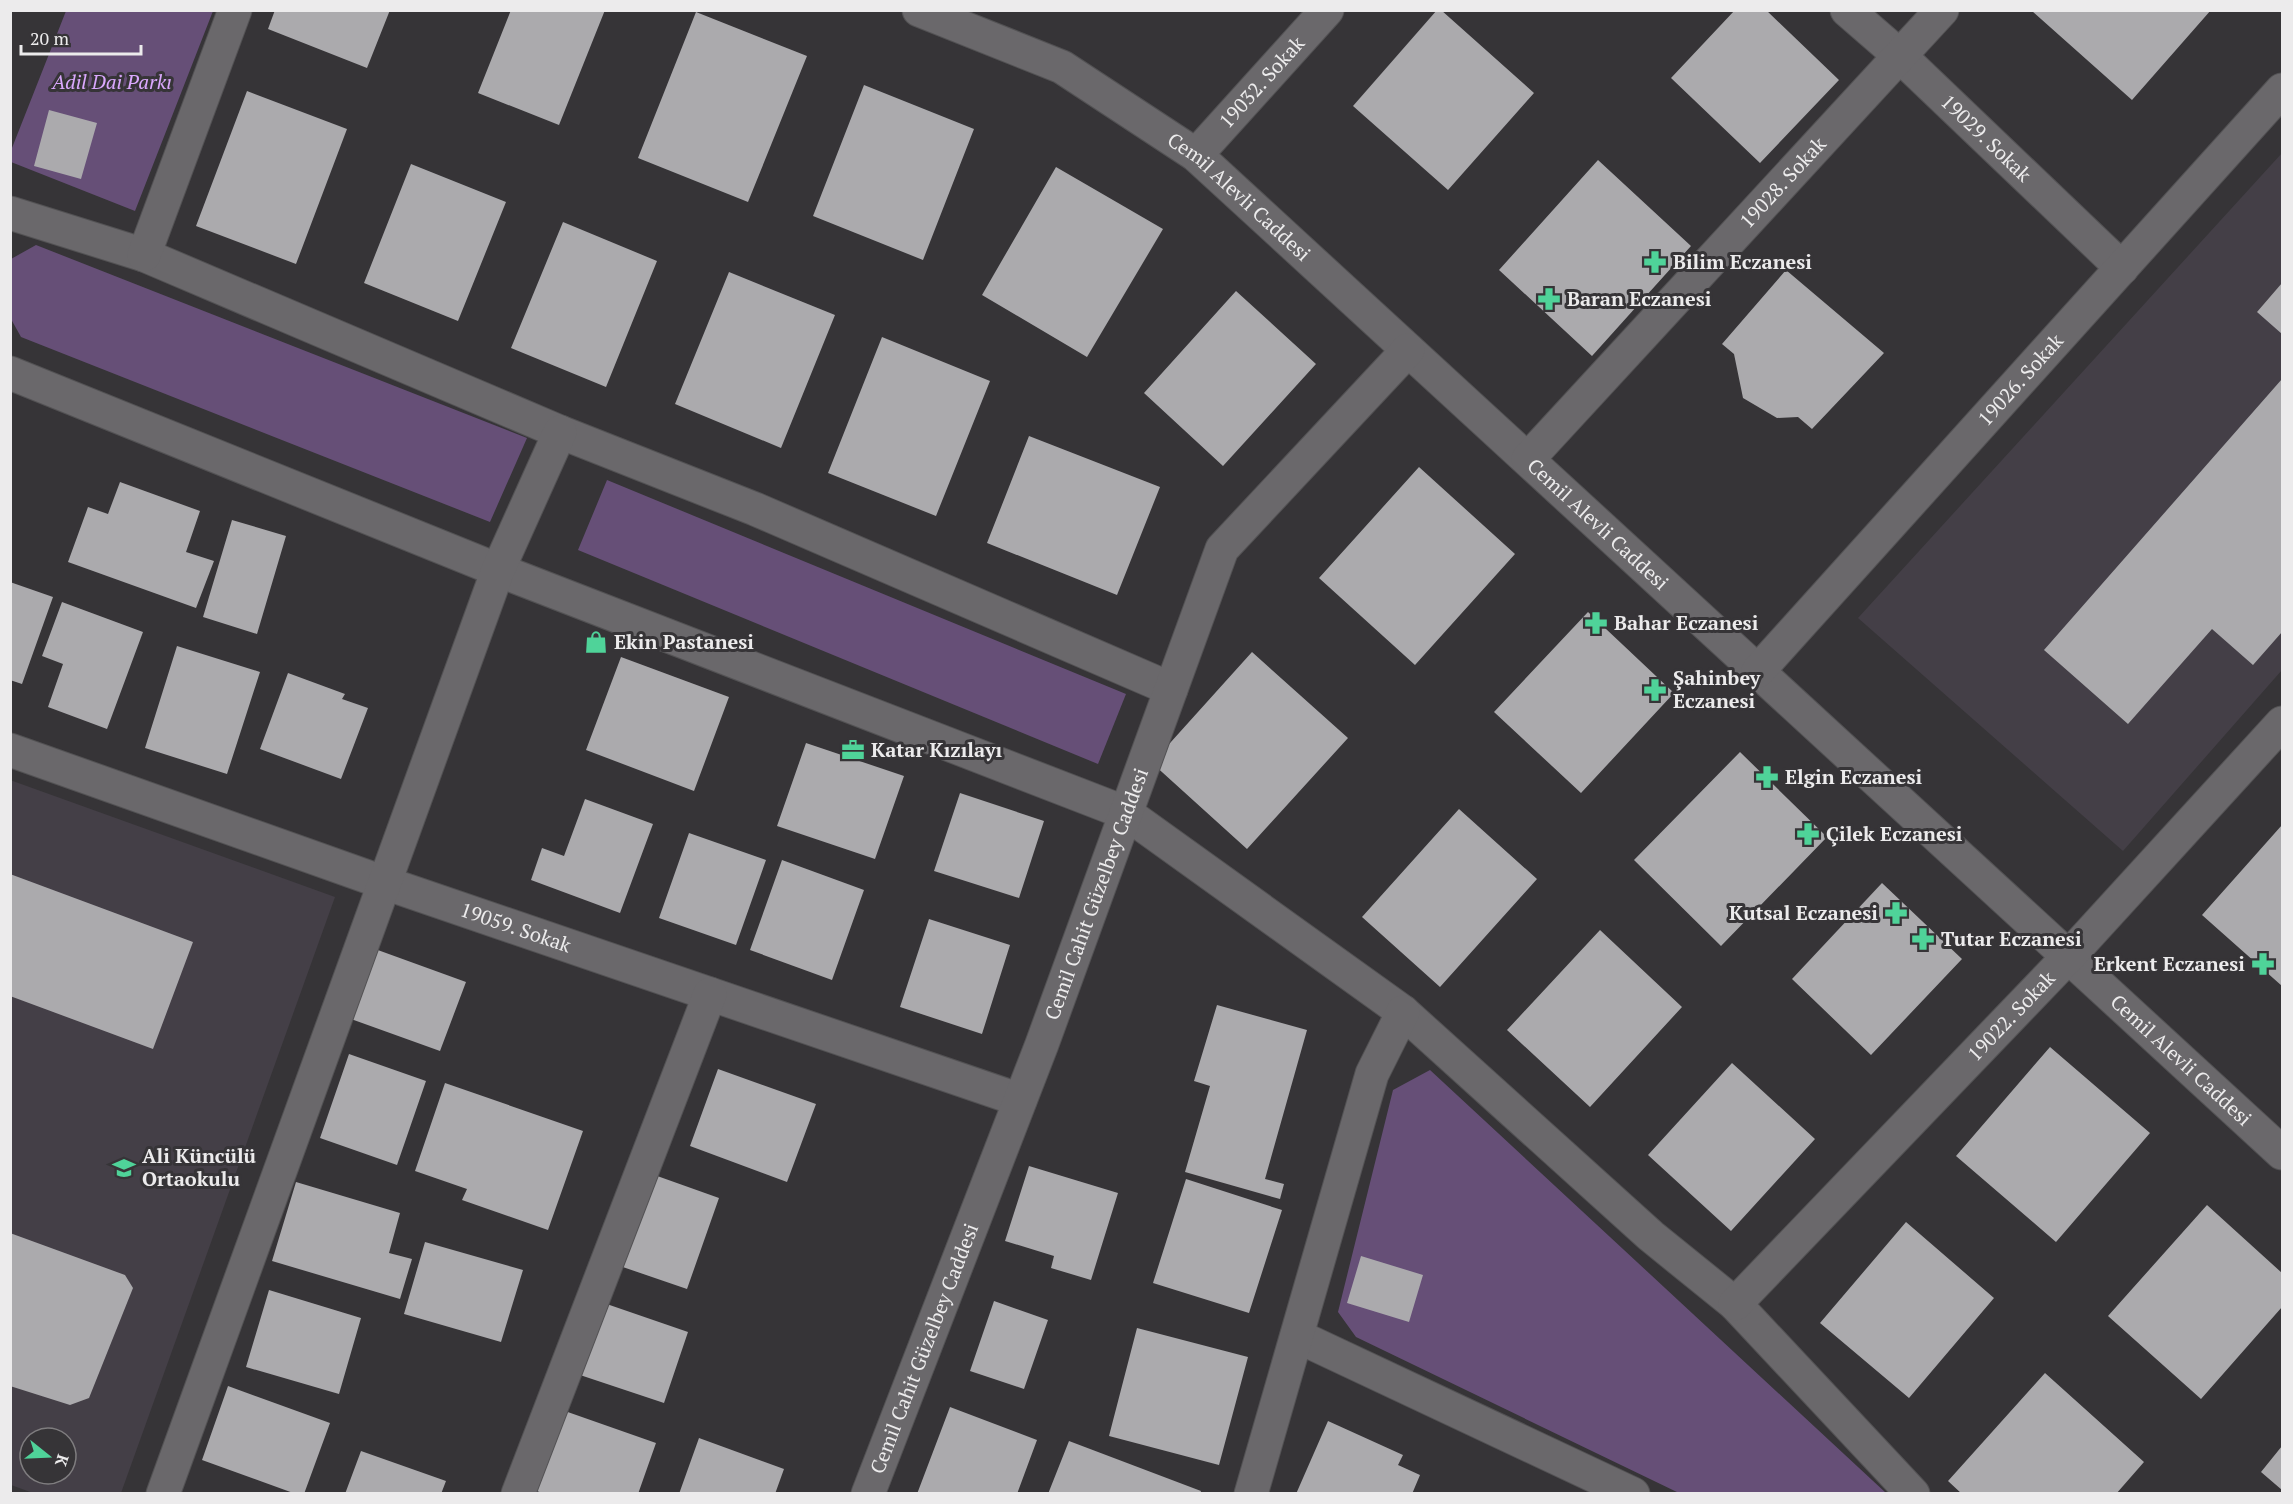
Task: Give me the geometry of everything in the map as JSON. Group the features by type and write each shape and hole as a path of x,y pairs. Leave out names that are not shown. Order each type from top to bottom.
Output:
{"street":[{"path":"144,255 235,10"},
{"name":"Cemil Alevli Caddesi","path":"919,10 1062,67 1196,155 2283,1153"},
{"name":"19032. Sokak","path":"1196,155 1327,10"},
{"name":"19029. Sokak","path":"1847,10 1900,56 2122,268"},
{"name":"19028. Sokak","path":"1528,459 1942,10"},
{"name":"19026. Sokak","path":"1758,671 2283,90"},
{"path":"10,213 144,255 560,432 755,509 1171,689"},
{"name":"Cemil Cahit Güzelbey Caddesi","path":"868,1494 1020,1100 1222,549 1408,350"},
{"path":"10,373 498,570 1126,813 1402,1012 1651,1236 1735,1304 1913,1494"},
{"path":"163,1494 498,570 560,432"},
{"name":"19022. Sokak","path":"1735,1304 2069,956 2283,723"},
{"name":"19059. Sokak","path":"10,750 385,883 1020,1100"},
{"path":"518,1494 710,994"},
{"path":"1251,1494 1372,1074 1402,1012"},
{"path":"1298,1336 1633,1494"}],"shaded area":[{"path":"2282,153 2282,670 2123,851 1858,618"},
{"name":"Ali Küncülü Ortaokulu","path":"10,780 335,897 121,1493 33,1493 11,1485"}],"green space":[{"name":"Adil Dai Parkı","path":"66,11 213,11 135,211 11,162 10,153"},
{"path":"36,245 527,438 490,522 21,337 11,319 11,259"},
{"path":"607,480 1126,694 1098,764 578,550"},
{"path":"1430,1070 1886,1493 1679,1493 1356,1337 1338,1312 1393,1090"}],"building":[{"path":"275,10 390,10 367,68 268,29"},
{"path":"511,10 605,10 559,125 478,93"},
{"path":"1437,10 1441,10 1534,93 1448,190 1353,106"},
{"path":"1735,10 1766,10 1839,80 1760,163 1671,78"},
{"path":"2031,10 2211,10 2132,100"},
{"path":"696,12 807,56 748,202 638,158"},
{"path":"864,85 974,129 923,260 813,216"},
{"path":"247,91 347,129 296,264 196,226"},
{"path":"49,110 97,123 81,179 34,166"},
{"path":"1598,160 1691,246 1592,356 1499,270"},
{"path":"411,164 506,202 458,321 364,283"},
{"path":"1056,167 1163,229 1087,357 982,295"},
{"path":"563,222 657,261 606,387 511,348"},
{"path":"1786,270 1884,353 1812,429 1798,417 1777,418 1743,398 1734,354 1722,344"},
{"path":"729,272 835,315 781,448 675,404"},
{"path":"2282,283 2282,334 2257,312"},
{"path":"1236,291 1316,364 1223,466 1144,393"},
{"path":"882,337 990,381 936,516 828,473"},
{"path":"2282,379 2282,632 2253,665 2212,629 2128,724 2044,650"},
{"path":"1029,436 1160,487 1117,595 987,543"},
{"path":"1419,467 1515,554 1415,665 1319,578"},
{"path":"120,482 200,511 186,552 214,561 196,608 68,562 88,507 108,514"},
{"path":"232,520 286,536 257,634 203,617"},
{"path":"10,582 53,597 22,684 10,680"},
{"path":"62,602 143,632 107,729 48,707 63,664 42,656"},
{"path":"1588,612 1674,693 1581,793 1494,712"},
{"path":"177,646 260,672 227,774 145,748"},
{"path":"1252,652 1348,738 1247,849 1152,763"},
{"path":"621,657 729,697 694,791 586,750"},
{"path":"288,673 345,694 342,699 368,708 341,779 260,749"},
{"path":"806,743 904,776 875,859 777,826"},
{"path":"1740,752 1827,837 1721,946 1634,860"},
{"path":"960,793 1044,821 1019,898 934,871"},
{"path":"585,799 653,824 620,913 531,880 542,848 564,856"},
{"path":"1459,809 1537,879 1440,987 1362,917"},
{"path":"2282,825 2282,986 2202,915"},
{"path":"689,833 766,860 736,945 659,918"},
{"path":"782,860 864,890 832,980 750,950"},
{"path":"10,874 193,942 153,1049 10,996"},
{"path":"1882,883 1962,959 1871,1055 1792,979"},
{"path":"929,919 1010,945 982,1034 900,1007"},
{"path":"1600,930 1682,1007 1590,1107 1507,1030"},
{"path":"375,949 466,982 440,1051 351,1019"},
{"path":"1217,1005 1307,1030 1265,1179 1284,1184 1280,1199 1185,1172 1210,1086 1194,1081"},
{"path":"2050,1047 2150,1133 2056,1242 1956,1156"},
{"path":"349,1054 426,1081 397,1165 320,1138"},
{"path":"1732,1063 1815,1139 1731,1231 1648,1155"},
{"path":"718,1069 816,1104 787,1182 690,1146"},
{"path":"445,1083 583,1131 548,1230 462,1200 467,1189 415,1171"},
{"path":"1029,1166 1118,1193 1091,1280 1051,1268 1054,1256 1005,1241"},
{"path":"646,1172 719,1198 687,1289 614,1264"},
{"path":"1186,1179 1282,1210 1249,1313 1153,1283"},
{"path":"296,1182 400,1213 389,1253 412,1259 400,1299 272,1261"},
{"path":"2207,1205 2282,1273 2282,1307 2201,1399 2108,1316"},
{"path":"1906,1222 1994,1298 1909,1398 1820,1323"},
{"path":"10,1233 125,1275 133,1288 89,1398 70,1405 10,1386"},
{"path":"425,1242 523,1270 501,1342 404,1314"},
{"path":"1361,1256 1423,1275 1409,1322 1347,1303"},
{"path":"269,1290 361,1318 339,1394 246,1367"},
{"path":"598,1301 688,1332 664,1403 574,1373"},
{"path":"994,1301 1048,1320 1024,1389 970,1371"},
{"path":"1137,1328 1248,1357 1219,1465 1109,1436"},
{"path":"2045,1373 2144,1462 2116,1494 1962,1494 1948,1481"},
{"path":"228,1386 330,1423 304,1494 296,1494 202,1460"},
{"path":"950,1407 1037,1440 1017,1494 917,1494"},
{"path":"562,1410 656,1443 638,1494 545,1494 534,1490"},
{"path":"1328,1421 1403,1455 1398,1465 1420,1475 1412,1494 1296,1494"},
{"path":"699,1438 784,1469 775,1494 679,1494"},
{"path":"1069,1441 1201,1491 1200,1494 1048,1494"},
{"path":"2282,1446 2282,1490 2261,1472"},
{"path":"361,1451 446,1481 441,1494 345,1494"}],"place":[{"name":"Bilim Eczanesi","path":"1655,262"},
{"name":"Baran Eczanesi","path":"1549,299"},
{"name":"Bahar Eczanesi","path":"1596,623"},
{"name":"Ekin Pastanesi","path":"596,642"},
{"name":"Şahinbey Eczanesi","path":"1655,690"},
{"name":"Katar Kızılayı","path":"853,750"},
{"name":"Elgin Eczanesi","path":"1767,777"},
{"name":"Çilek Eczanesi","path":"1808,834"},
{"name":"Kutsal Eczanesi","path":"1896,913"},
{"name":"Tutar Eczanesi","path":"1923,939"},
{"name":"Erkent Eczanesi","path":"2263,964"},
{"name":"Ali Küncülü Ortaokulu","path":"124,1168"}]}
